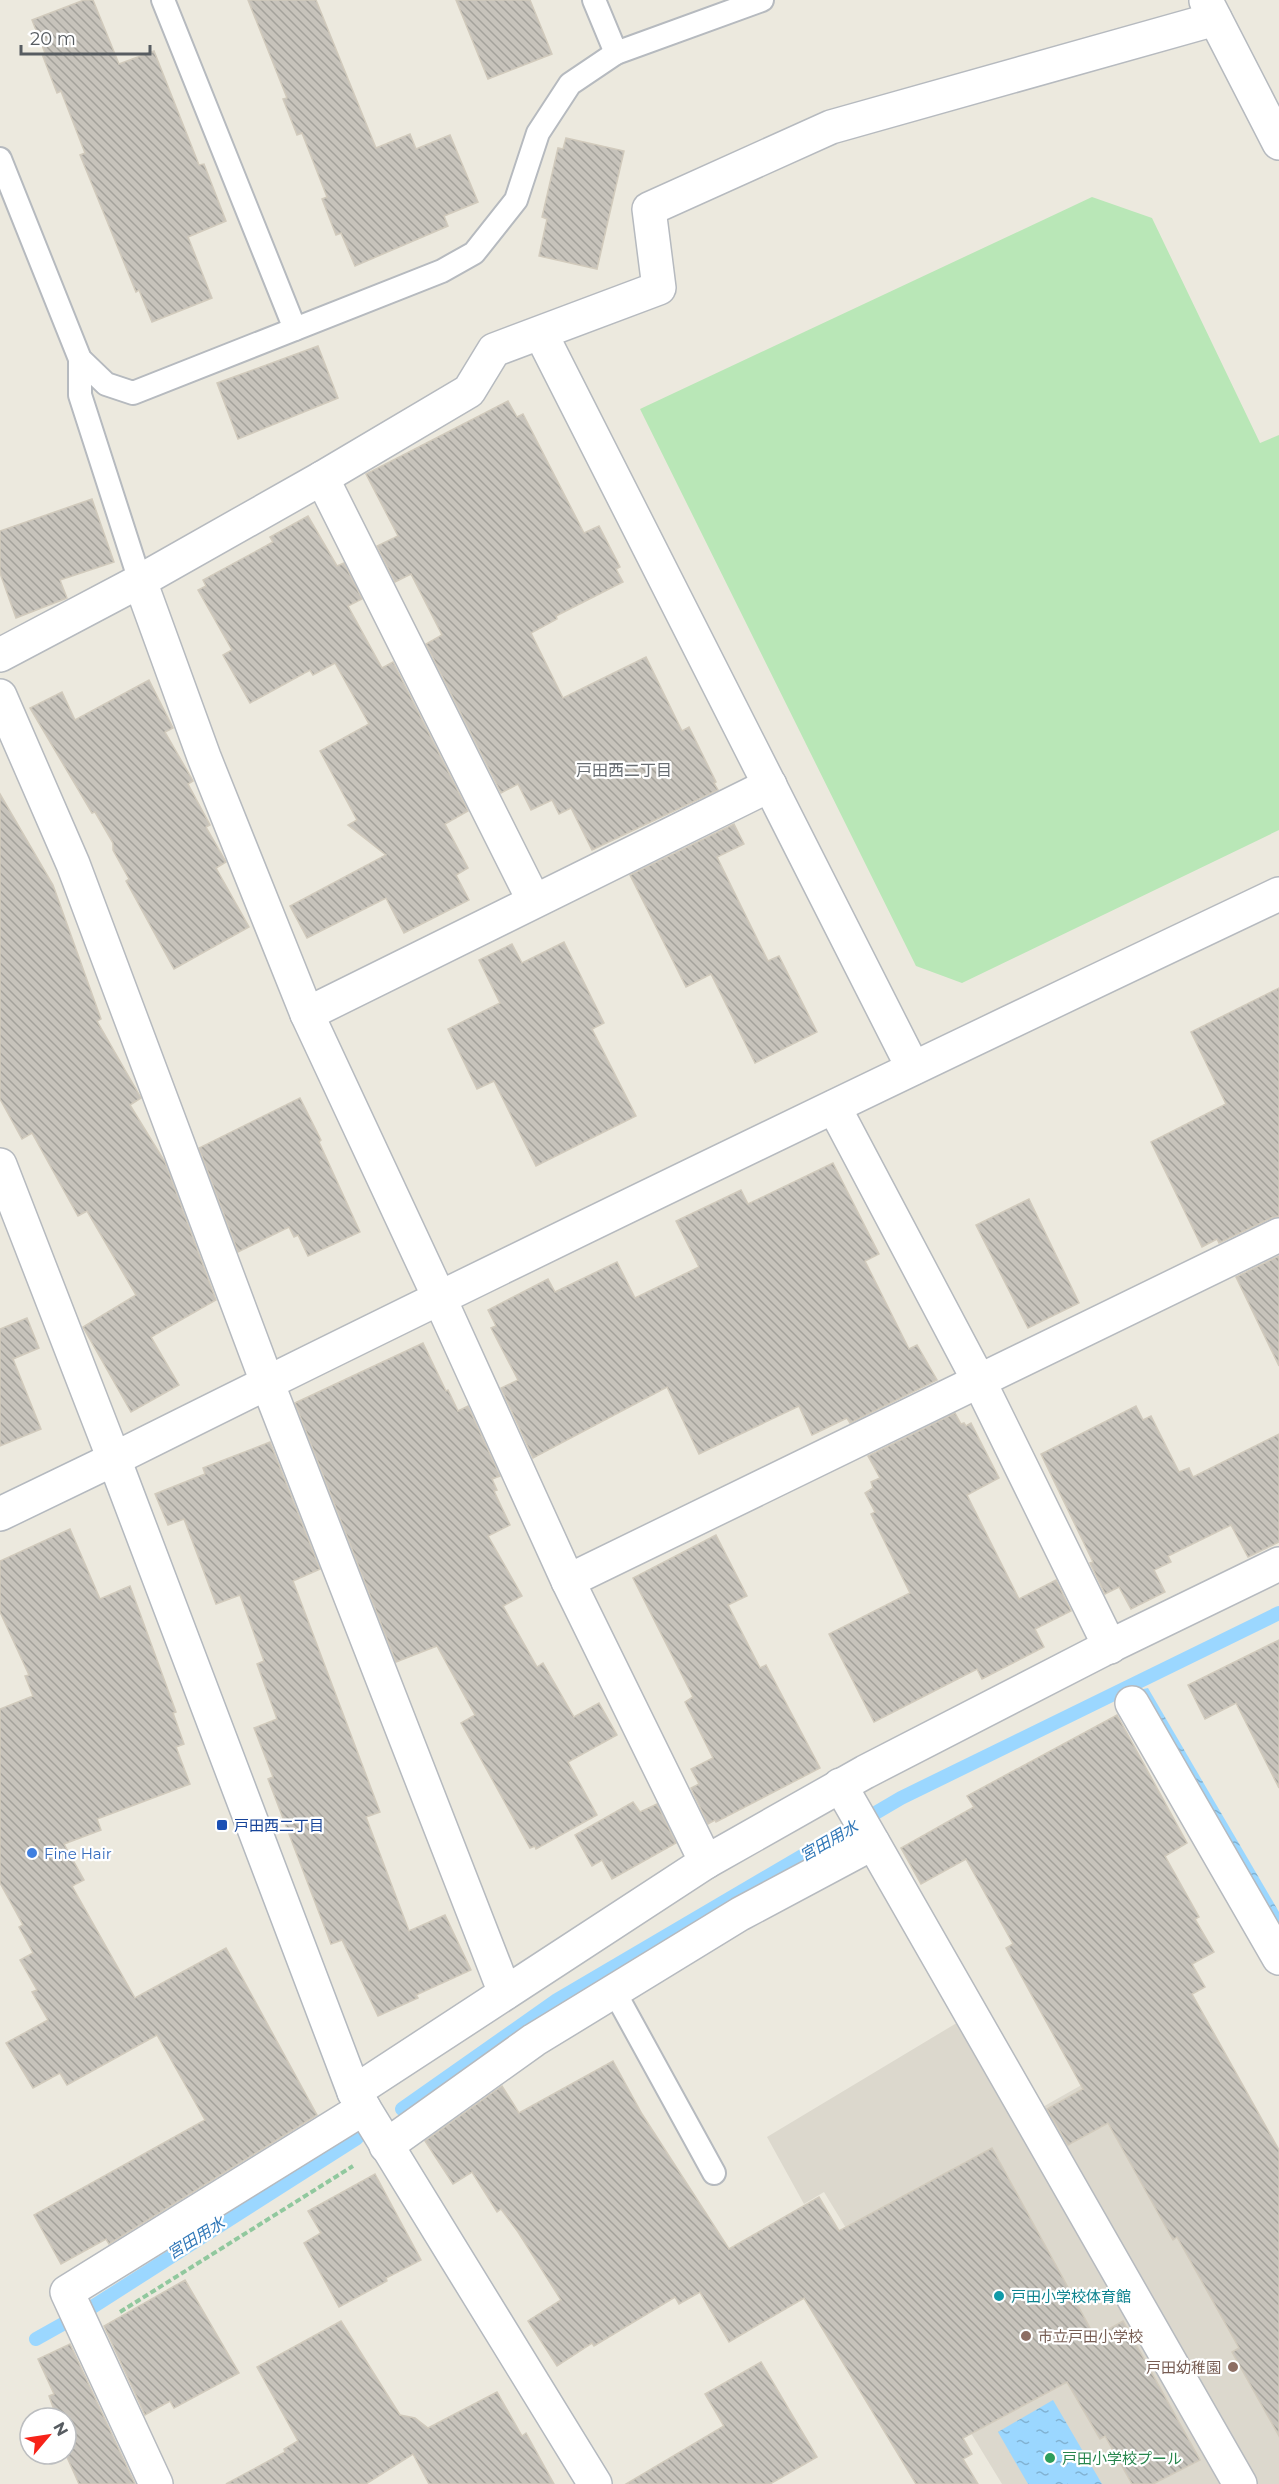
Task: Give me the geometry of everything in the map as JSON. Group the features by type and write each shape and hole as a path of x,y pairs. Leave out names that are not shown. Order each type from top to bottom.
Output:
{"street":[{"path":"0,655 140,581 322,478 469,391 494,350 659,288 649,209 831,127 1210,10 1279,143"},
{"path":"541,334 913,1068"},
{"path":"322,478 534,901"},
{"path":"140,581 204,757 307,1014 568,1581 706,1862"},
{"path":"0,696 73,864 267,1382 505,1993"},
{"path":"307,1014 770,784"},
{"path":"0,1514 439,1297 1279,894"},
{"path":"834,1107 979,1381 1110,1647"},
{"path":"0,1165 359,2100 595,2484"},
{"path":"568,1581 1279,1235"},
{"path":"156,2484 67,2292 359,2100 505,1993 706,1862 840,1785 1279,1563"},
{"path":"1132,1703 1279,1958"},
{"path":"840,1785 1240,2484"},
{"path":"386,2146 534,2040 740,1914 867,1832"}],"lane":[{"path":"163,0 295,329"},
{"path":"594,0 616,53"},
{"path":"0,159 5,189 80,359 106,384 133,393 442,271 474,254 516,200 538,133 570,84 616,53 762,0"},
{"path":"80,359 80,396 140,581"},
{"path":"614,1991 714,2173"}],"path":[{"path":"81,2321 386,2146"}],"shaded area":[{"name":"市立戸田小学校","path":"960,2021 1224,2484 1002,2484 824,2192 804,2204 767,2137"},
{"name":"戸田幼稚園","path":"1145,2049 1279,2237 1279,2484 1252,2484 1041,2108"}],"green space":[{"path":"1092,197 1152,218 1260,443 1279,435 1279,830 962,983 916,966 640,409"}],"water":[{"path":"1148,1688 1279,1912 1279,1929 1139,1690"},
{"name":"戸田小学校プール","path":"1053,2400 1102,2484 1028,2484 998,2432"}],"building":[{"path":"84,0 93,0 119,64 154,51 199,165 204,164 226,221 188,237 212,298 152,322 139,290 136,292 80,155 85,153 61,91 57,93 32,20"},
{"path":"248,0 316,0 376,148 410,134 416,149 450,135 478,202 444,216 448,226 355,266 341,233 336,235 322,199 327,197 302,133 297,135 283,99 287,98"},
{"path":"456,0 530,0 552,54 488,79"},
{"path":"566,138 624,151 597,269 539,256 547,219 542,217 558,148 563,149"},
{"path":"318,346 338,398 238,439 217,383"},
{"path":"508,401 517,417 523,414 584,533 599,526 620,567 616,569 623,582 556,616 557,619 531,633 563,698 646,657 682,731 689,727 718,790 592,850 571,808 559,814 552,800 531,810 518,784 501,793 426,644 442,635 411,574 395,582 377,546 398,536 366,474"},
{"path":"92,499 114,562 60,580 67,598 16,618 0,573 0,531"},
{"path":"308,516 337,566 344,563 362,599 348,606 382,668 393,662 468,811 445,824 468,868 456,875 469,900 404,933 386,898 307,938 290,906 386,855 348,825 357,820 320,751 369,724 335,663 313,675 310,670 250,703 223,655 232,650 198,590 206,586 203,580 273,542 270,537"},
{"path":"149,680 173,728 165,732 193,781 188,784 210,825 206,827 226,862 216,868 249,927 174,969 126,881 129,879 113,850 113,843 95,812 92,813 30,708 62,692 75,720"},
{"path":"0,794 53,885 101,1019 97,1021 141,1098 130,1105 165,1162 216,1300 151,1337 179,1385 131,1412 83,1327 136,1295 87,1211 78,1216 32,1133 22,1139 0,1099"},
{"path":"734,824 744,844 717,857 768,961 779,956 817,1032 755,1063 711,974 686,987 630,875"},
{"path":"564,942 604,1023 592,1029 636,1116 536,1166 494,1081 477,1089 448,1029 500,1003 479,960 512,944 522,963"},
{"path":"1279,988 1279,1216 1219,1243 1217,1239 1202,1247 1151,1142 1226,1104 1191,1032"},
{"path":"300,1098 321,1140 319,1142 360,1232 308,1256 298,1235 294,1237 289,1227 238,1252 199,1148"},
{"path":"833,1163 879,1254 865,1261 909,1349 917,1345 937,1380 850,1423 847,1418 812,1435 799,1406 699,1454 667,1387 533,1458 501,1388 518,1380 491,1328 496,1326 488,1310 548,1279 555,1292 617,1262 635,1298 699,1267 676,1221 741,1190 748,1204"},
{"path":"1029,1199 1079,1303 1028,1328 976,1225"},
{"path":"1279,1256 1279,1366 1236,1277"},
{"path":"27,1318 39,1348 13,1359 41,1429 0,1446 0,1329"},
{"path":"423,1343 458,1411 468,1406 500,1476 492,1479 497,1490 494,1491 510,1525 488,1536 522,1596 503,1606 537,1667 543,1663 574,1717 599,1703 617,1735 568,1762 597,1815 536,1849 535,1846 530,1848 461,1723 475,1715 437,1646 396,1662 295,1403"},
{"path":"1136,1406 1143,1420 1151,1416 1179,1472 1189,1468 1193,1477 1279,1434 1279,1542 1248,1557 1231,1525 1168,1556 1171,1562 1154,1570 1165,1592 1131,1609 1119,1587 1105,1594 1090,1563 1093,1562 1041,1454"},
{"path":"955,1413 961,1424 964,1423 966,1426 971,1423 999,1478 967,1495 1019,1599 1056,1580 1071,1611 1035,1629 1044,1647 982,1679 977,1669 874,1722 829,1634 910,1593 871,1514 875,1512 865,1493 873,1488 871,1482 880,1478 868,1456"},
{"path":"270,1442 320,1569 293,1581 380,1812 366,1817 409,1931 445,1915 471,1970 416,1995 418,1998 378,2016 342,1940 331,1944 268,1779 273,1777 254,1728 277,1719 257,1664 264,1661 240,1595 216,1604 184,1519 168,1525 155,1494 205,1474 203,1468"},
{"path":"70,1529 100,1599 130,1586 176,1712 173,1713 184,1744 176,1747 190,1784 97,1819 101,1830 64,1844 84,1880 72,1886 135,1998 226,1948 317,2115 109,2244 106,2239 61,2264 34,2215 205,2120 157,2035 67,2085 60,2073 33,2088 6,2043 48,2020 32,1992 37,1990 20,1960 33,1953 19,1927 23,1925 0,1883 0,1709 33,1696 25,1676 29,1675 0,1612 0,1561"},
{"path":"716,1535 747,1596 728,1605 760,1668 766,1665 820,1768 708,1824 691,1788 699,1784 691,1769 713,1758 685,1702 693,1697 633,1578"},
{"path":"1279,1640 1279,1788 1236,1703 1205,1719 1188,1685"},
{"path":"1117,1715 1187,1843 1165,1856 1199,1917 1195,1919 1214,1952 1192,1964 1205,1987 1192,1994 1279,2150 1279,2436 1232,2352 1239,2348 1177,2237 1173,2240 1108,2123 1068,2145 1047,2109 1083,2089 1006,1948 1013,1944 966,1859 921,1884 901,1848 974,1807 967,1796"},
{"path":"633,1802 640,1812 657,1804 676,1843 612,1879 602,1860 592,1866 575,1835"},
{"path":"613,2061 642,2114 729,2249 819,2197 839,2231 992,2148 1095,2337 1123,2321 1200,2460 1153,2484 1132,2484 1105,2436 1100,2439 1067,2382 963,2438 972,2454 963,2459 978,2484 916,2484 804,2298 729,2342 700,2292 679,2304 675,2297 594,2346 592,2343 557,2366 528,2321 561,2300 518,2232 501,2209 497,2212 472,2172 453,2184 425,2141 502,2086 519,2113"},
{"path":"375,2174 421,2260 339,2307 304,2243 321,2233 308,2211"},
{"path":"185,2280 239,2373 174,2408 170,2401 145,2415 104,2326"},
{"path":"341,2321 400,2415 415,2418 428,2428 497,2392 522,2436 526,2433 554,2484 429,2484 413,2454 366,2484 226,2484 285,2452 284,2449 298,2441 257,2367"},
{"path":"70,2344 135,2484 79,2484 71,2466 78,2466 78,2406 53,2406 49,2396 54,2394 38,2359"},
{"path":"761,2362 817,2457 770,2484 626,2484 724,2426 705,2394"}],"waterway":[{"name":"宮田用水","path":"402,2109 557,2000 901,1798 1279,1613"},
{"name":"宮田用水","path":"36,2339 86,2311 357,2138"}],"place":[{"name":"戸田西二丁目","path":"222,1825"},
{"name":"Fine Hair","path":"32,1853"},
{"name":"戸田小学校体育館","path":"999,2296"},
{"name":"市立戸田小学校","path":"1026,2336"},
{"name":"戸田幼稚園","path":"1233,2367"},
{"name":"戸田小学校プール","path":"1050,2458"}],"district":[{"name":"戸田西二丁目","path":"624,770"}]}
